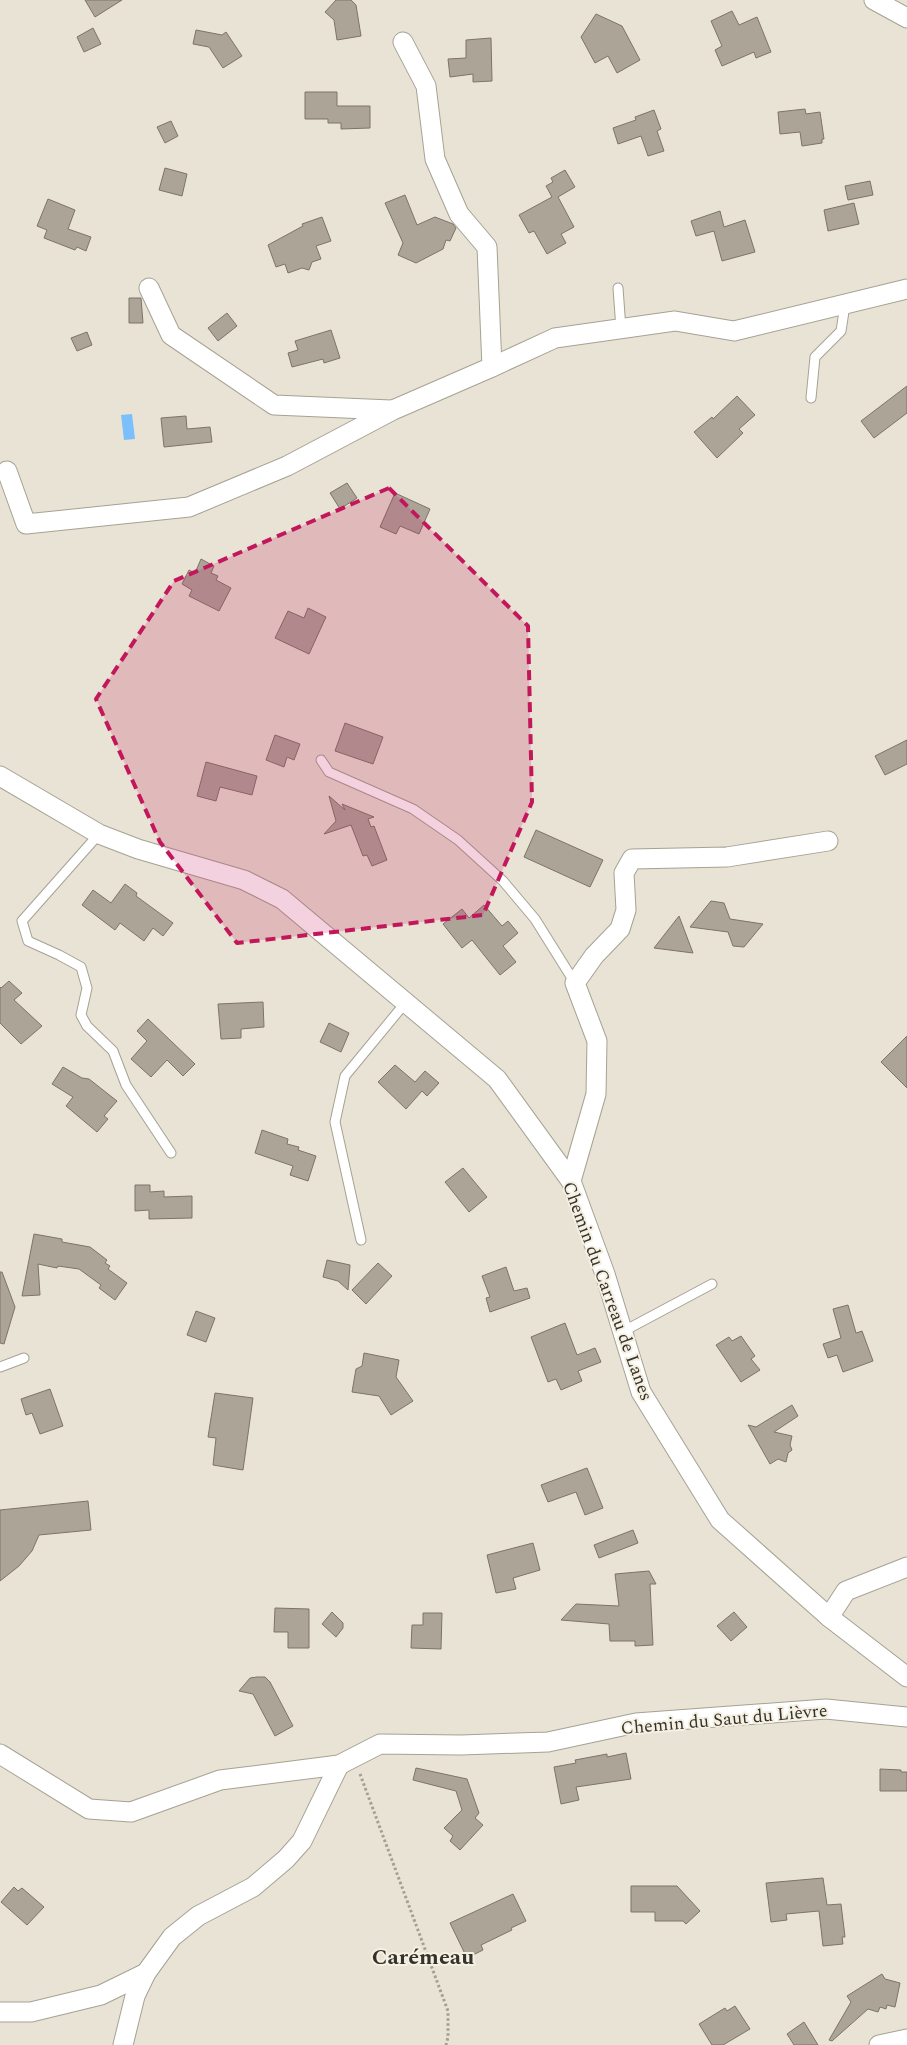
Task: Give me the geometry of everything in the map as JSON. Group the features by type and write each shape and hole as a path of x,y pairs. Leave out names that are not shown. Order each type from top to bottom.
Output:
{"street":[{"path":"874,0 907,18"},
{"path":"404,42 426,86 435,159 459,214 488,247 492,367"},
{"path":"149,288 171,335 274,405 393,410"},
{"path":"7,471 26,524 189,507 287,466 393,410 555,338 674,321 734,331 907,289"},
{"name":"Chemin du Carreau de Lanes","path":"0,776 99,834 138,850 244,880 282,899 497,1080 572,1181 605,1274 641,1392 720,1520 829,1617 907,1677"},
{"path":"572,1181 596,1094 597,1041 575,983 594,956 620,930 626,910 624,873 632,859 727,857 828,841"},
{"path":"829,1617 846,1591 907,1567"},
{"name":"Chemin du Saut du Lièvre","path":"0,1754 89,1810 131,1812 220,1780 347,1761 380,1744 461,1745 548,1742 636,1722 826,1709 907,1717"},
{"path":"123,2045 135,1996 146,1973 172,1937 198,1916 253,1887 286,1859 302,1841 347,1761"},
{"path":"0,2012 31,2012 101,1995 146,1973"},
{"path":"879,2045 907,2039"}],"lane":[{"path":"618,288 621,329"},
{"path":"811,398 815,357 841,332 845,305"},
{"path":"321,760 329,772 413,808 458,840 503,881 535,919 575,983"},
{"path":"99,834 22,921 28,941 81,967 87,988 81,1015 87,1026 112,1051 126,1086 171,1152"},
{"path":"361,1240 335,1122 345,1076 406,1002"},
{"path":"622,1332 712,1284"},
{"path":"0,1366 24,1358"}],"path":[{"path":"347,1761 448,2011 448,2037 446,2045"}],"highlighted area":[{"path":"389,488 528,626 532,802 483,915 237,943 160,842 96,699 174,581"}],"water":[{"path":"132,414 135,439 124,440 121,415"}],"building":[{"path":"85,0 122,0 95,17"},
{"path":"336,0 351,0 356,5 361,36 337,40 334,20 325,12"},
{"path":"732,11 739,25 757,17 771,52 756,58 754,52 722,66 715,50 722,46 711,21"},
{"path":"596,14 622,26 640,60 617,73 608,56 595,63 581,37"},
{"path":"93,28 101,44 84,52 77,37"},
{"path":"196,30 222,35 226,32 242,56 223,68 209,47 193,44"},
{"path":"491,38 492,81 473,82 473,74 450,77 448,59 466,58 466,40"},
{"path":"305,92 337,92 337,106 370,106 370,128 341,129 341,123 328,123 328,119 305,119"},
{"path":"805,109 806,114 820,112 824,139 822,139 822,143 802,146 800,132 780,134 778,112"},
{"path":"654,110 661,129 657,131 664,151 648,156 641,136 618,144 613,128 636,120 635,117"},
{"path":"171,121 178,136 165,143 157,127"},
{"path":"165,168 187,174 182,196 159,190"},
{"path":"565,170 575,187 558,197 574,227 561,234 566,243 547,254 534,231 529,233 519,215 552,197 546,186 553,182 551,178"},
{"path":"870,181 873,195 848,200 845,186"},
{"path":"405,195 417,225 435,217 453,224 456,228 450,241 446,240 443,249 416,263 398,255 403,243 385,203"},
{"path":"48,199 75,210 68,229 91,237 86,251 77,247 75,250 44,238 47,230 37,226"},
{"path":"854,203 859,224 828,231 824,210"},
{"path":"720,211 724,227 745,220 755,252 722,261 714,231 696,236 691,221"},
{"path":"322,217 331,241 316,246 321,259 312,262 309,270 302,268 288,273 285,264 276,267 268,245 303,226 302,224"},
{"path":"129,298 141,298 143,323 129,323"},
{"path":"227,313 237,326 218,341 208,328"},
{"path":"331,330 340,358 324,363 323,359 292,367 288,353 298,350 295,341"},
{"path":"87,332 92,345 77,351 71,338"},
{"path":"907,386 907,413 874,438 861,421"},
{"path":"737,396 755,415 739,429 743,433 717,458 694,432 712,417 713,419"},
{"path":"186,416 187,429 210,427 212,442 164,447 161,418"},
{"path":"347,483 357,498 340,509 330,493"},
{"path":"395,493 430,509 419,534 400,526 396,534 380,527"},
{"path":"201,559 214,566 211,573 218,576 216,580 231,588 219,611 189,596 192,590 182,584 189,570 195,573"},
{"path":"308,608 326,617 309,654 275,638 288,611 304,618"},
{"path":"345,723 383,737 373,764 335,751"},
{"path":"275,735 300,744 294,760 287,757 284,767 266,760"},
{"path":"907,740 907,764 885,775 875,756"},
{"path":"206,762 257,776 252,795 220,787 216,801 197,796"},
{"path":"329,796 345,810 342,804 374,817 368,819 371,827 374,826 387,860 372,866 367,855 363,856 351,825 324,834 336,821"},
{"path":"536,830 603,860 590,887 524,857"},
{"path":"125,884 137,893 136,896 173,923 163,936 153,928 144,941 120,923 115,930 82,905 93,890 111,903"},
{"path":"711,901 724,903 730,919 763,924 744,947 733,946 728,932 690,927"},
{"path":"484,905 502,926 508,921 518,933 503,946 516,962 500,975 472,940 462,948 443,924 462,909 469,918"},
{"path":"679,916 693,953 654,948"},
{"path":"9,981 22,993 14,1000 42,1026 21,1044 0,1023 0,987"},
{"path":"263,1002 264,1027 241,1029 241,1038 221,1039 218,1004"},
{"path":"148,1019 195,1064 183,1076 167,1060 151,1077 131,1059 147,1041 137,1031"},
{"path":"329,1023 349,1033 341,1052 320,1042"},
{"path":"907,1036 907,1088 881,1062"},
{"path":"395,1065 415,1082 425,1071 439,1083 427,1096 422,1091 406,1109 378,1082"},
{"path":"63,1067 82,1078 89,1079 117,1101 104,1116 108,1119 97,1132 66,1106 73,1097 52,1084"},
{"path":"262,1130 288,1139 287,1144 299,1147 298,1150 316,1156 308,1181 290,1175 293,1166 255,1153"},
{"path":"463,1168 487,1197 469,1212 445,1182"},
{"path":"135,1185 150,1185 150,1192 164,1191 164,1197 192,1196 192,1218 149,1219 149,1210 135,1211"},
{"path":"34,1234 90,1247 107,1260 105,1263 110,1266 108,1269 127,1283 115,1300 99,1288 101,1285 79,1269 58,1266 57,1268 38,1264 40,1295 22,1296"},
{"path":"327,1260 350,1265 348,1290 338,1281 323,1277"},
{"path":"378,1263 392,1276 366,1304 352,1290"},
{"path":"506,1267 514,1291 527,1288 530,1298 490,1312 486,1298 490,1297 482,1276"},
{"path":"0,1272 2,1272 15,1307 4,1344 0,1343"},
{"path":"848,1305 856,1333 862,1331 873,1361 843,1372 837,1355 828,1358 823,1344 841,1338 833,1309"},
{"path":"196,1311 215,1318 206,1342 187,1335"},
{"path":"565,1323 577,1355 595,1348 601,1362 578,1371 582,1381 561,1390 556,1379 548,1382 531,1337"},
{"path":"741,1336 755,1356 751,1359 760,1370 741,1382 716,1345 729,1337 732,1341"},
{"path":"364,1353 399,1360 396,1377 413,1401 391,1415 379,1396 352,1392 356,1369 362,1366"},
{"path":"50,1389 63,1426 40,1434 32,1413 26,1415 21,1399"},
{"path":"215,1393 253,1398 243,1470 213,1465 216,1438 208,1437"},
{"path":"792,1405 798,1416 774,1432 792,1436 790,1445 792,1450 788,1453 786,1462 778,1459 770,1464 748,1425 756,1427"},
{"path":"587,1468 603,1508 585,1515 576,1492 548,1502 541,1485"},
{"path":"88,1501 91,1530 39,1535 32,1551 19,1566 0,1581 0,1510"},
{"path":"633,1530 638,1543 599,1558 594,1545"},
{"path":"533,1543 540,1570 513,1578 516,1589 496,1593 487,1555"},
{"path":"649,1571 656,1584 650,1584 653,1645 635,1646 635,1641 610,1641 609,1624 561,1620 576,1604 619,1606 615,1574"},
{"path":"275,1608 309,1609 309,1648 288,1648 288,1632 274,1632"},
{"path":"332,1612 343,1623 343,1628 336,1637 322,1624"},
{"path":"734,1612 747,1627 731,1641 717,1626"},
{"path":"423,1613 442,1613 441,1649 411,1648 412,1625 423,1625"},
{"path":"265,1677 270,1682 293,1726 275,1736 253,1694 239,1691 250,1678"},
{"path":"626,1753 631,1779 576,1787 579,1800 561,1804 554,1767 576,1763 575,1760 607,1754 607,1757"},
{"path":"416,1768 467,1779 479,1813 475,1818 483,1825 460,1850 450,1841 453,1836 444,1828 462,1810 456,1791 413,1780"},
{"path":"880,1769 907,1772 907,1791 880,1791"},
{"path":"823,1878 827,1905 841,1904 845,1937 842,1937 843,1944 823,1946 819,1911 786,1914 787,1920 771,1922 766,1883"},
{"path":"631,1886 677,1886 700,1911 686,1924 683,1921 655,1921 655,1912 631,1912"},
{"path":"14,1887 18,1891 22,1888 44,1907 27,1925 1,1902"},
{"path":"513,1894 526,1921 481,1945 483,1950 467,1958 450,1923"},
{"path":"882,1974 885,1979 900,1983 895,2007 887,2005 886,2009 880,2007 878,2012 868,2009 832,2041 829,2040 851,2002 847,1996"},
{"path":"735,2006 750,2029 723,2045 712,2045 699,2024 725,2008 727,2011"},
{"path":"804,2022 818,2045 794,2045 787,2034"}],"district":[{"name":"Carémeau","path":"423,1956"}]}
